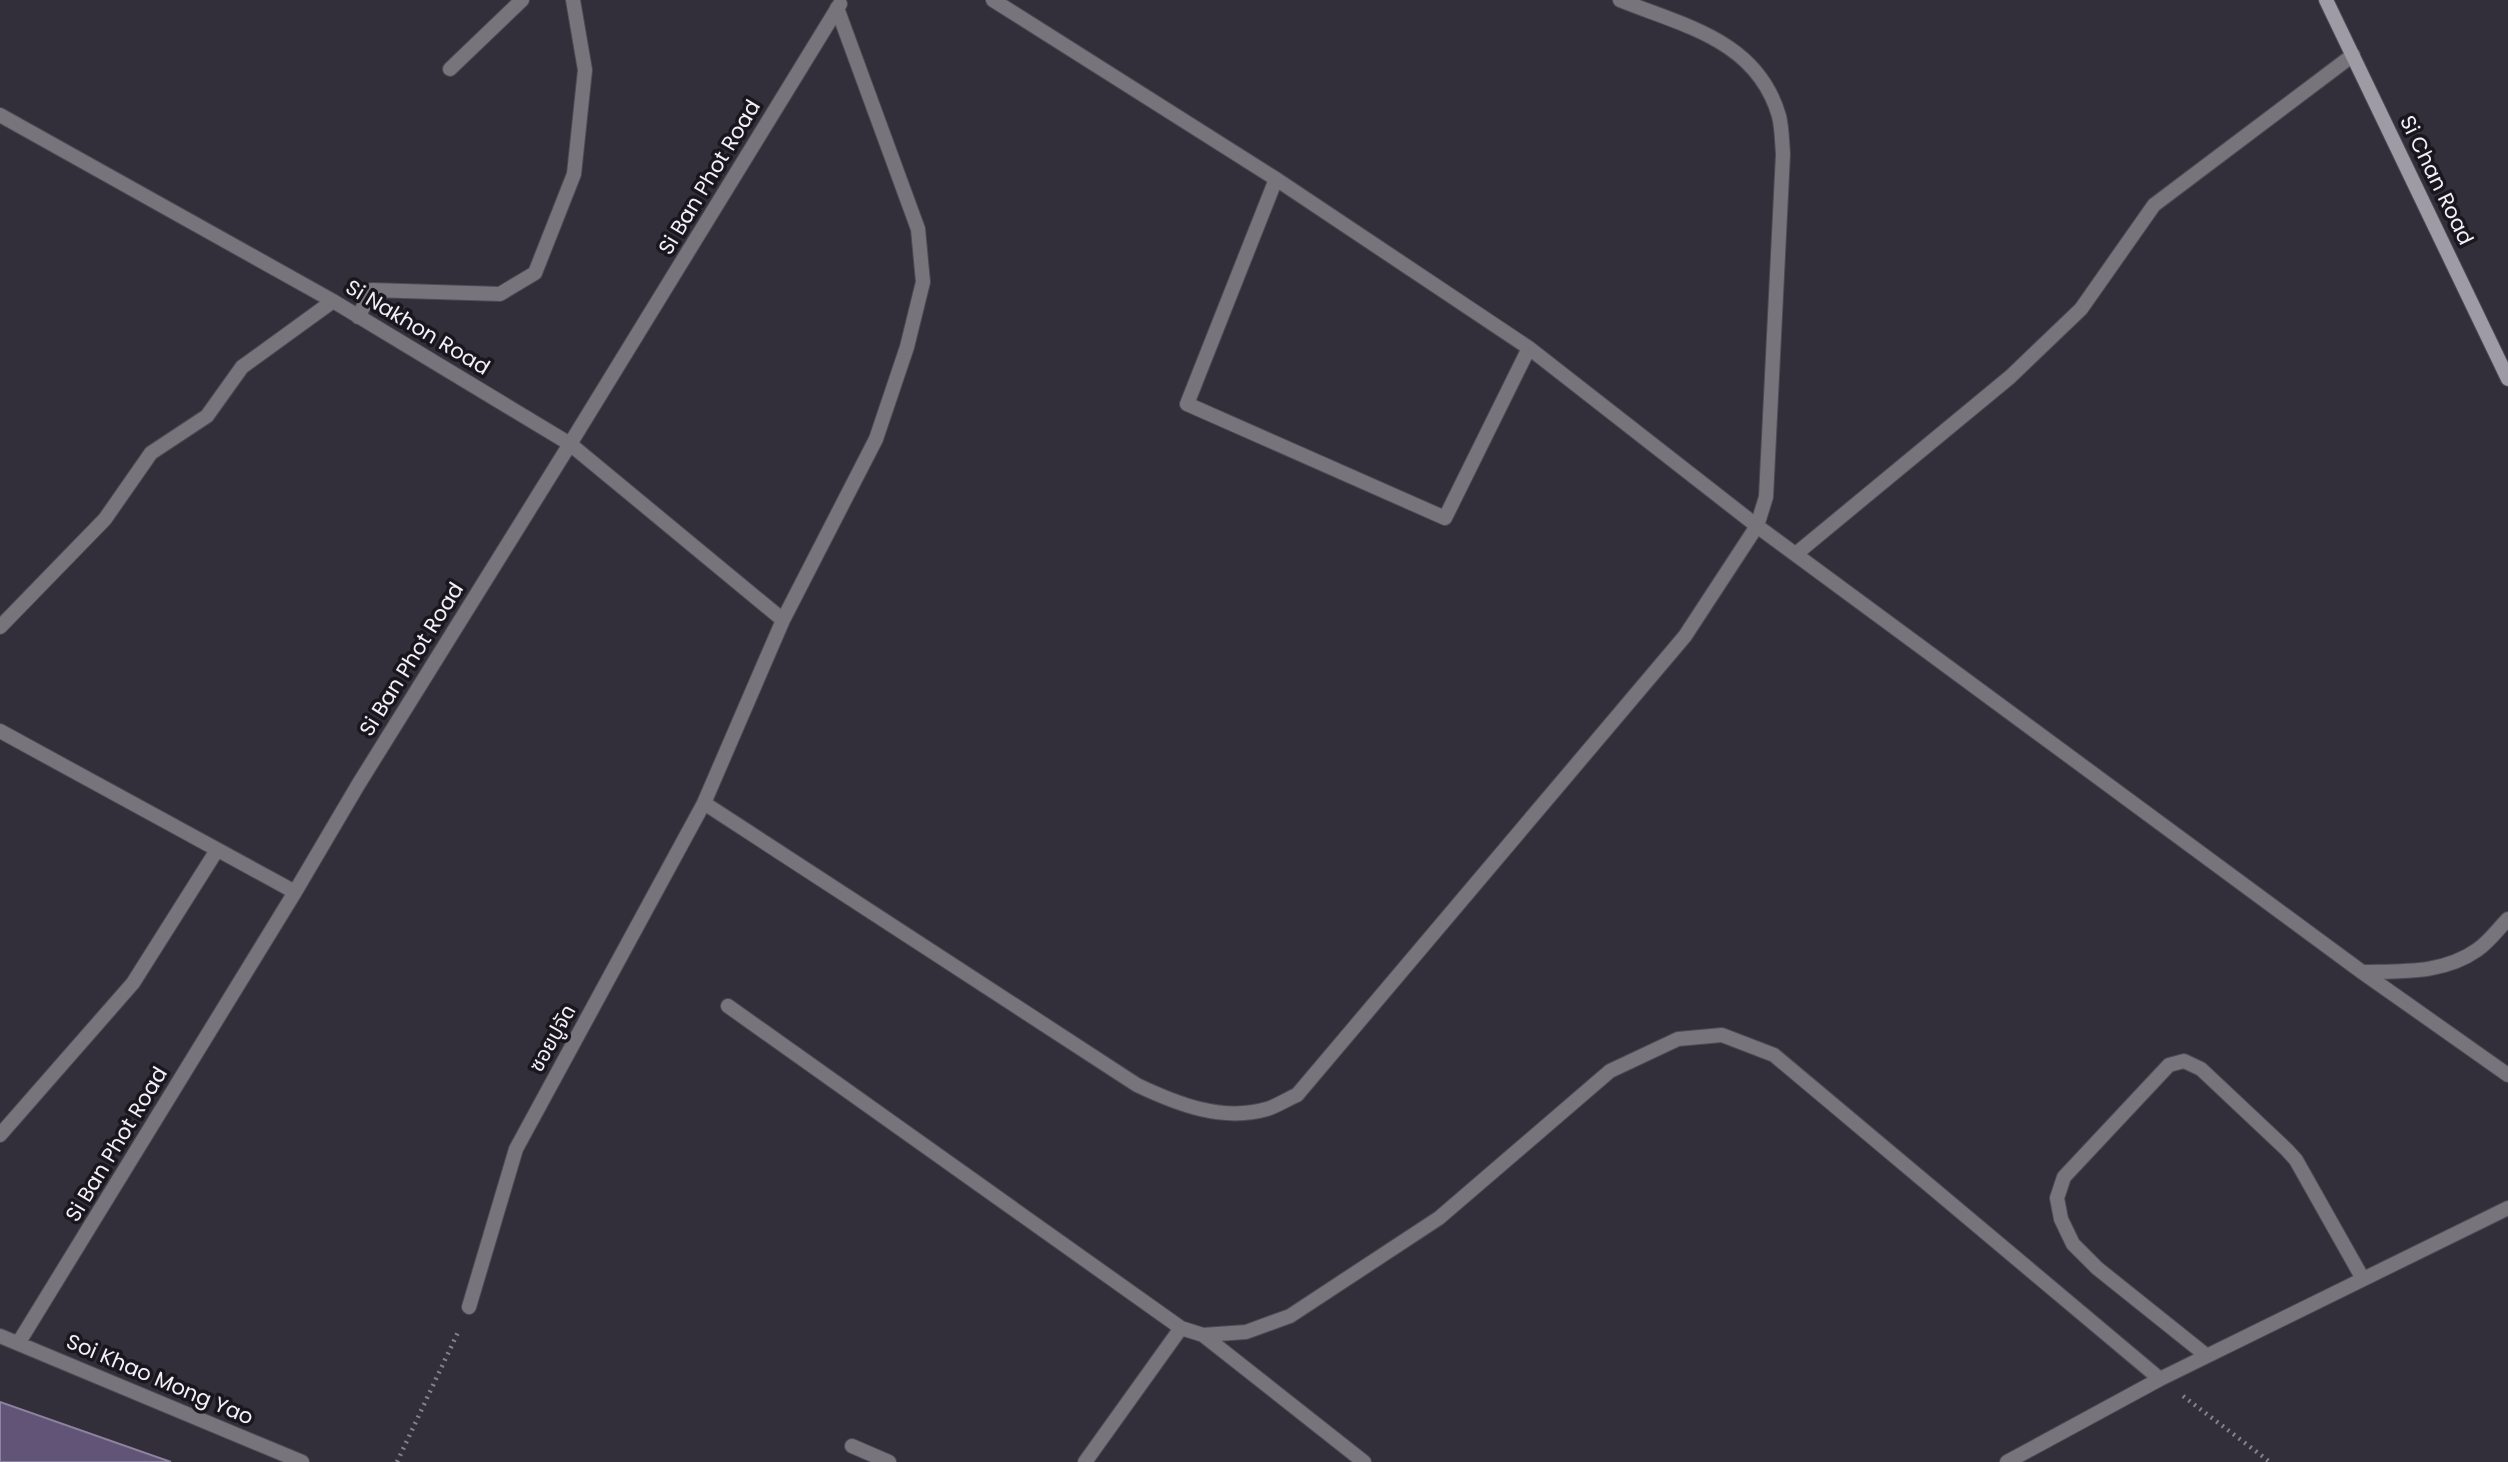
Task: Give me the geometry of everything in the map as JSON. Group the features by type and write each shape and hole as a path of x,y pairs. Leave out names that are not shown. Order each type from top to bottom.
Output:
{"main road":[{"name":"Si Chan Road","path":"2326,0 2508,379"}],"street":[{"path":"450,69 522,0"},
{"path":"358,317 372,290 500,294 535,273 574,174 585,70 573,0"},
{"path":"993,0 1276,179 1529,348 1757,526 2362,972 2508,1075"},
{"path":"704,803 1137,1085 1170,1101 1203,1110 1237,1114 1268,1109 1297,1095 1685,636 1757,526 1766,497 1783,154 1779,117 1767,86 1746,58 1720,40 1620,0"},
{"name":"Si Ban Phot Road","path":"19,1342 358,785 840,4"},
{"name":"ซอยปูจัด","path":"469,1307 516,1149 704,803 783,620 876,439 907,347 923,282 918,229 840,4"},
{"path":"1797,553 2010,377 2081,309 2154,205 2353,55"},
{"name":"Si Nakhon Road","path":"0,115 333,301 570,443 783,620"},
{"path":"1276,179 1187,404 1446,518 1529,348"},
{"path":"0,627 105,519 151,453 206,416 242,367 333,301"},
{"path":"0,731 295,892"},
{"path":"0,1135 133,983 217,850"},
{"path":"2362,972 2431,970 2458,962 2480,949 2508,919"},
{"path":"728,1006 1181,1328 1203,1335 1364,1462"},
{"path":"1203,1335 1246,1332 1290,1316 1439,1218 1610,1071 1678,1039 1723,1035 1774,1055 2160,1379"},
{"path":"2207,1356 2097,1268 2073,1244 2061,1220 2057,1198 2064,1177 2169,1065 2184,1061 2201,1069 2287,1150 2296,1160 2363,1279"},
{"path":"2007,1462 2160,1379 2508,1208"},
{"path":"1085,1462 1181,1328"},
{"name":"Soi Khao Mong Yao","path":"0,1336 302,1462"},
{"path":"852,1446 889,1462"}],"path":[{"path":"397,1462 469,1307"},
{"path":"2160,1379 2270,1462"}],"shaded area":[{"path":"0,1402 171,1462 0,1462"}]}
